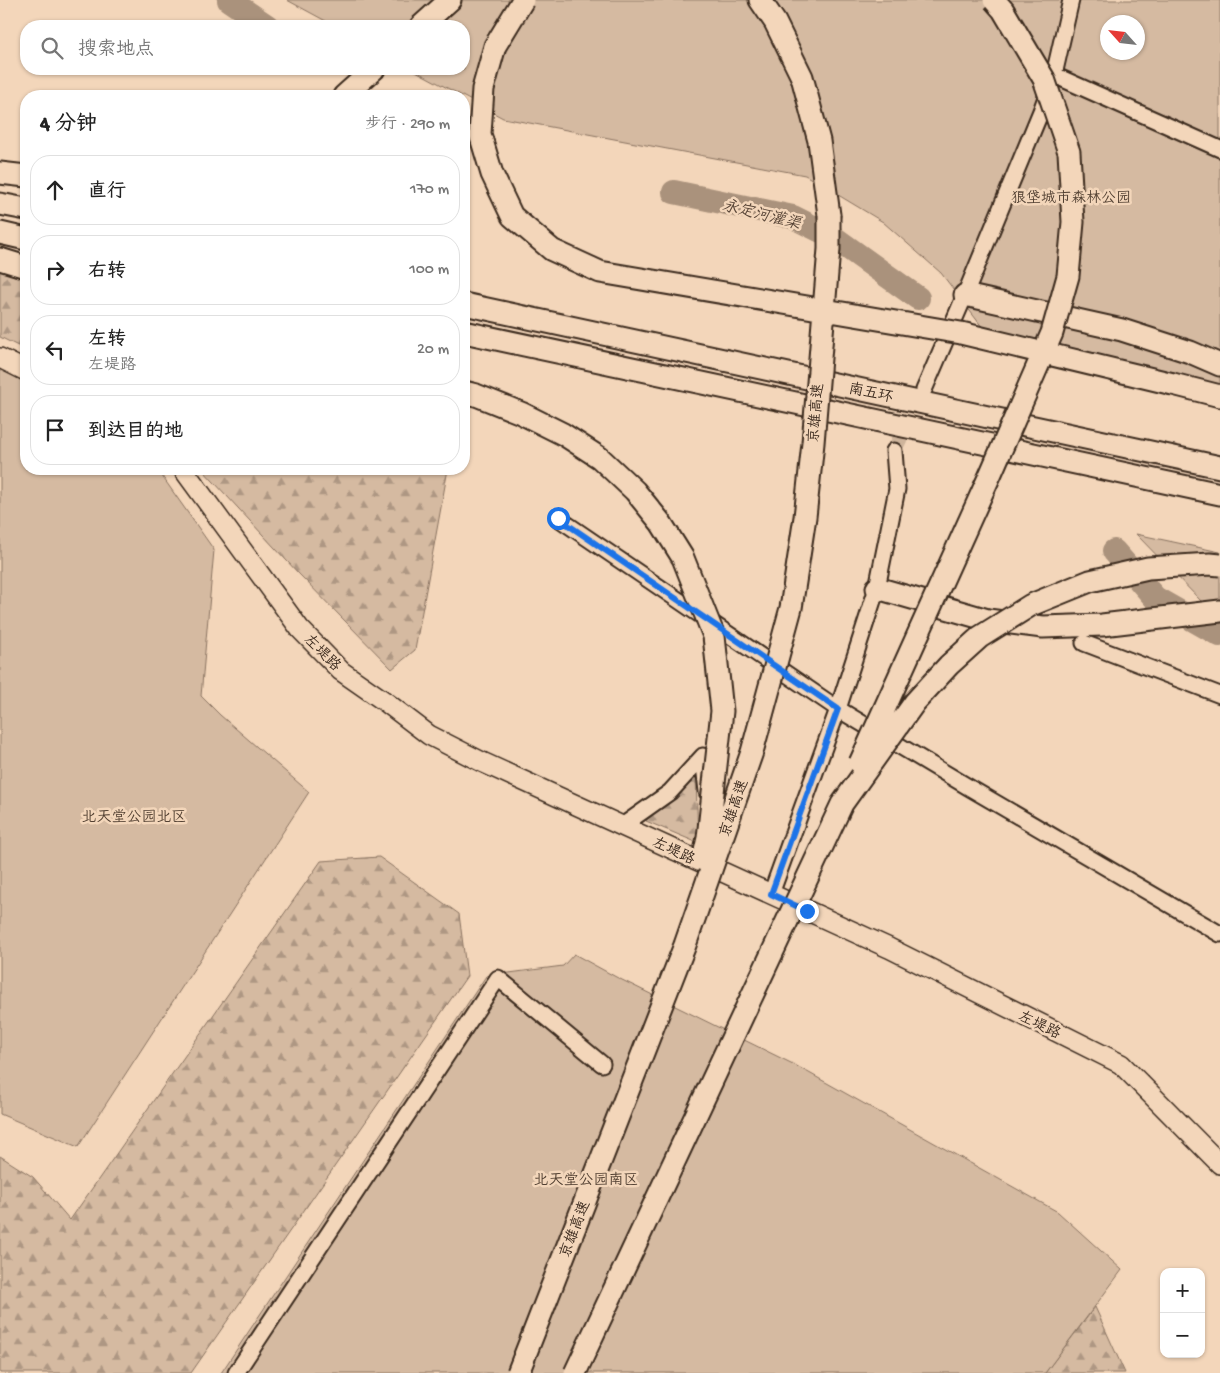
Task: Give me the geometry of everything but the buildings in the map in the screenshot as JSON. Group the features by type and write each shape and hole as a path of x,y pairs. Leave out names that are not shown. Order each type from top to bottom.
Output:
{"highway":[{"path":"428,20 450,0"},
{"path":"523,0 495,46 483,89 480,134 492,174 512,216 552,250 600,272 961,333 1220,396"},
{"name":"京雄高速","path":"518,1373 685,945 752,752 791,608 805,517 812,452 829,249 829,215 819,141 802,77 775,22 760,0"},
{"path":"574,1373 842,804 991,474 1052,333 1068,276 1073,222 1069,152 1044,78 1003,10 994,0"},
{"path":"351,90 367,75"},
{"path":"0,173 20,175"},
{"path":"0,204 20,208"},
{"path":"0,234 20,238"},
{"path":"0,259 20,265"},
{"path":"965,295 1122,330 1190,352 1220,365"},
{"name":"南五环","path":"470,305 1220,467"},
{"name":"南五环","path":"470,333 1220,494"},
{"path":"470,394 521,412 563,434 600,458 635,491 661,523 683,558 714,636 722,711 708,838 685,945"},
{"path":"842,804 916,702 949,665 980,637 1031,605 1090,581 1148,568 1220,565"},
{"path":"877,588 988,620 1043,627 1102,625 1220,610"}],"main road":[{"path":"0,358 20,368"},
{"name":"左堤路","path":"187,475 300,629 341,671 429,735 482,762 889,948 1121,1064 1220,1164"}],"street":[{"path":"924,390 1041,111 1054,75 1071,0"},
{"path":"1054,75 1220,149"},
{"path":"771,894 838,709 877,588 897,489 894,451"},
{"path":"558,518 838,709 1220,934"},
{"path":"1084,643 1220,695"},
{"path":"622,826 670,792 703,756 709,813 722,872"},
{"path":"236,1373 498,978 602,1064"}],"green space":[{"name":"狼垡城市森林公园","path":"287,0 1220,0 1220,386 989,336 941,273 883,222 805,175 503,118 470,100 470,90 451,90 423,75 470,75 470,20 324,20"},
{"path":"0,271 20,276 20,347 0,337"},
{"name":"北天堂公园北区","path":"0,368 20,379 20,475 161,475 214,550 201,696 220,715 309,792 78,1147 0,1114"},
{"path":"208,475 447,475 415,650 392,669 299,574"},
{"path":"1136,534 1220,552 1220,611 1201,601"},
{"path":"696,776 698,843 646,821"},
{"path":"379,857 459,914 467,976 191,1373 0,1373 0,1156 33,1177 70,1220 321,861"},
{"name":"北天堂公园南区","path":"574,954 616,977 793,1064 1058,1212 1122,1270 1045,1373 221,1373 486,976 563,966"},
{"path":"1095,1307 1125,1373 1045,1373"}],"waterway":[{"name":"永定河灌渠","path":"229,0 258,20"},
{"name":"永定河灌渠","path":"674,192 793,217 833,237 918,298"},
{"name":"永定河灌渠","path":"1114,551 1155,598 1220,635"}],"tunnel":[{"path":"894,451 922,393"}],"route":[{"path":"558,518 838,709 771,894 807,911"}]}
